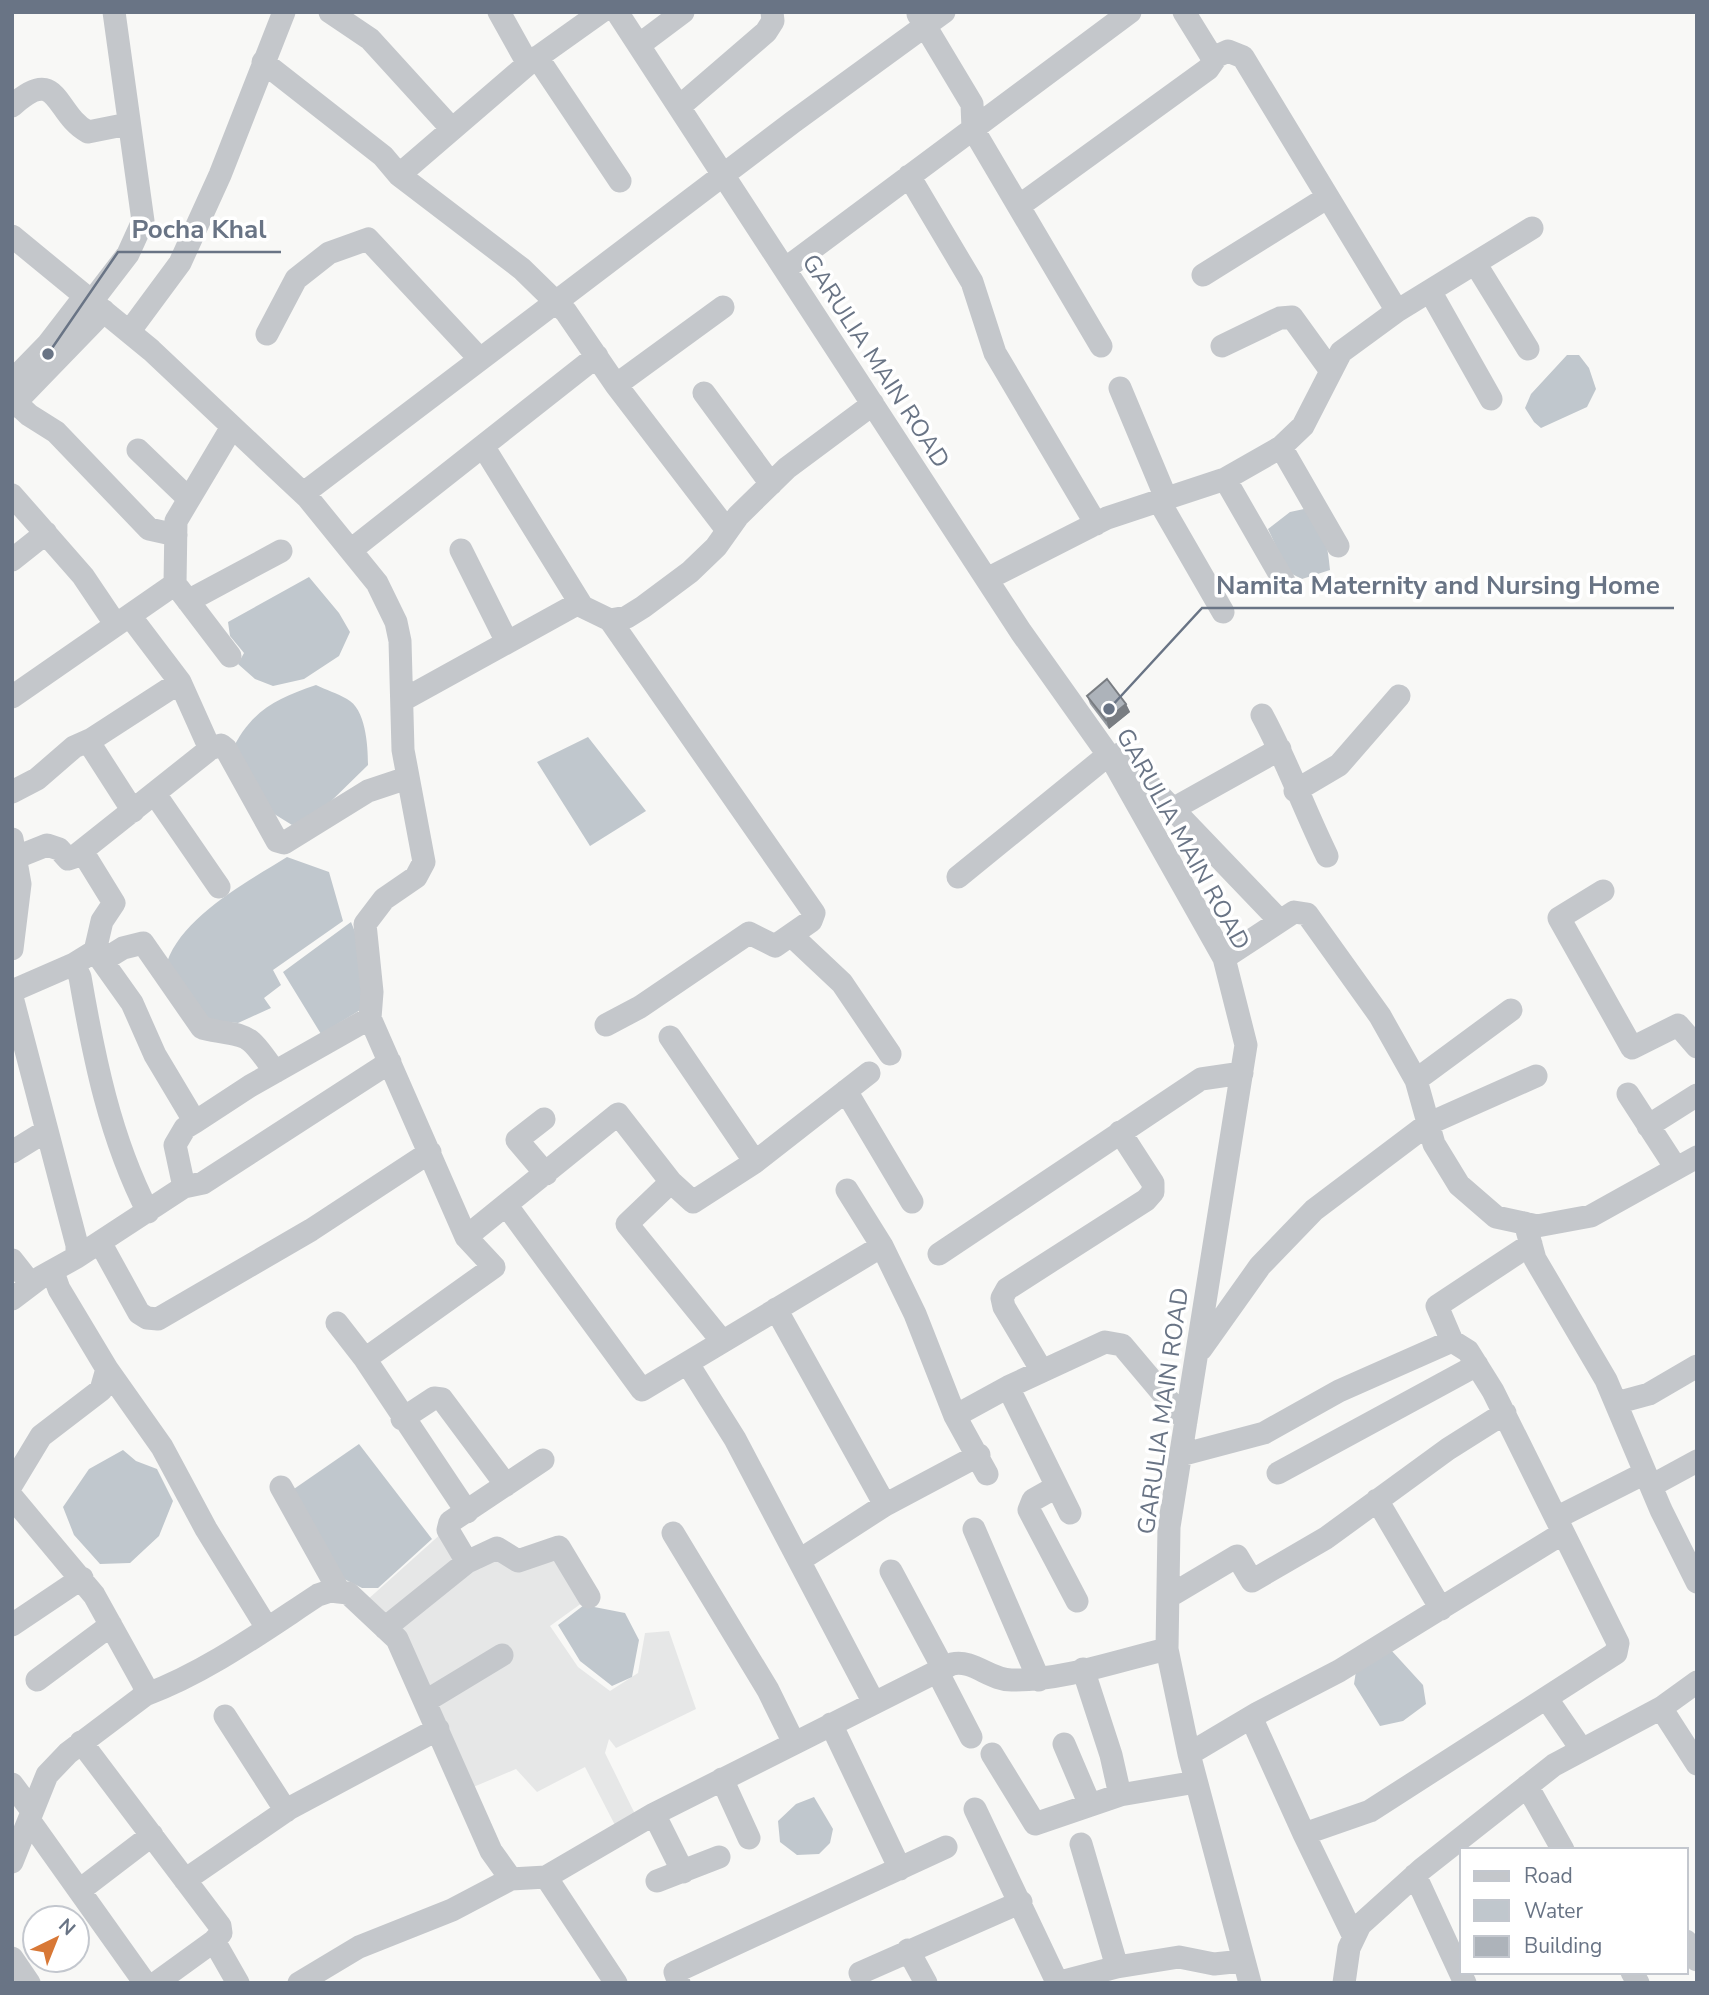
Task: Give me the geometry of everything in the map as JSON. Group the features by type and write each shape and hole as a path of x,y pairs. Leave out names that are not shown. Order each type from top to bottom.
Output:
{"street":[{"path":"114,12 143,221 128,254 94,303 48,344 13,396 29,415 56,432 149,529 176,535"},
{"path":"129,332 180,263 220,175 284,12"},
{"path":"330,12 370,39 452,129"},
{"path":"399,175 533,60 601,12"},
{"name":"GARULIA MAIN ROAD","path":"617,12 987,579 1103,747 1224,958 1246,1045 1170,1527 1167,1649 1189,1754 1247,1972"},
{"path":"639,45 683,12"},
{"path":"679,107 766,32 773,21 772,12"},
{"path":"785,269 1130,12"},
{"path":"1184,12 1210,54 1217,56"},
{"path":"502,14 620,181"},
{"path":"304,494 929,17 972,104 973,129 1101,346"},
{"path":"1019,206 1208,69 1217,56 1228,51 1243,57 1397,311"},
{"path":"263,62 383,156 399,175 522,270 566,312 616,385 727,530"},
{"path":"12,106 35,89 45,88 53,92 79,127 88,132 128,124"},
{"path":"909,176 972,282 995,353 1096,524"},
{"path":"1203,275 1328,197"},
{"path":"987,579 1096,524 1225,479 1281,447 1303,426 1340,352 1397,311 1532,228"},
{"path":"13,238 129,332 304,494 377,583 396,622 403,700 403,750 424,862 416,877 384,899 365,925 372,992 370,1018 466,1237 494,1268 365,1359"},
{"path":"267,334 296,279 329,253 368,239 479,358"},
{"path":"1475,263 1528,349"},
{"path":"1430,291 1491,399"},
{"path":"616,385 723,306"},
{"path":"1222,346 1280,318 1292,317 1331,370"},
{"path":"351,550 597,356"},
{"path":"1120,388 1163,500 1223,612"},
{"path":"705,393 771,484"},
{"path":"610,620 627,617 690,572 771,484 873,404"},
{"path":"230,656 182,592 176,521 232,427"},
{"path":"484,446 582,606"},
{"path":"1281,447 1338,546"},
{"path":"138,450 189,499"},
{"path":"1225,479 1286,584"},
{"path":"12,495 180,682 210,749"},
{"path":"12,560 46,533"},
{"path":"461,550 507,642"},
{"path":"13,696 123,621 182,592 281,551"},
{"path":"403,700 577,604 610,620 765,845 811,905 814,913 811,921 775,946 749,933 640,1007 606,1025"},
{"path":"12,792 37,779 74,747 88,741 180,682"},
{"path":"1295,791 1339,765 1399,696"},
{"path":"1262,715 1291,771 1295,791 1327,856"},
{"path":"88,741 133,811"},
{"path":"12,949 20,884 13,852 47,845 59,849 68,859 82,851 210,749 220,745 226,749 277,841 284,843 368,791 407,778"},
{"path":"958,877 1103,747 1114,748 1280,921"},
{"path":"1171,810 1280,749"},
{"path":"155,794 219,887"},
{"path":"82,851 114,903 102,921 98,956 132,1003 155,1055 195,1122"},
{"path":"1603,891 1559,918 1632,1048 1678,1025 1697,1047"},
{"path":"1224,958 1294,912 1307,914 1380,1016 1416,1080 1434,1144 1459,1185 1496,1217 1528,1233 1535,1259 1606,1380 1648,1479 1697,1582"},
{"path":"792,936 842,983 890,1054"},
{"path":"12,991 74,964 144,943 202,1028 242,1034 257,1045 275,1072"},
{"path":"74,964 80,977 95,1063 117,1141 129,1174 148,1212"},
{"path":"12,997 20,1065 46,1131 77,1245 77,1257"},
{"path":"1416,1080 1511,1010"},
{"path":"184,1187 174,1145 185,1128 275,1072 370,1018"},
{"path":"670,1037 755,1162"},
{"path":"12,1299 31,1284 101,1244 184,1187 203,1183 390,1062"},
{"path":"466,1237 618,1114 671,1182 693,1202 755,1162 869,1073"},
{"path":"939,1254 1201,1079 1242,1073"},
{"path":"1197,1354 1260,1266 1323,1202 1428,1124 1536,1076"},
{"path":"846,1091 912,1202"},
{"path":"1304,1834 1370,1811 1616,1653 1618,1643 1505,1413 1468,1351 1451,1341 1437,1306 1537,1226 1591,1216 1689,1167 1648,1126 1628,1094"},
{"path":"1648,1126 1697,1095"},
{"path":"544,1119 517,1140 546,1174"},
{"path":"12,1152 46,1131"},
{"path":"1042,1371 1004,1307 1002,1298 1007,1289 1146,1200 1153,1192 1153,1183 1120,1132"},
{"path":"101,1244 139,1313 146,1318 158,1319 311,1230 430,1152"},
{"path":"671,1182 627,1224 722,1341"},
{"path":"800,1560 885,1505 984,1464 955,1416 915,1314 882,1246 847,1190"},
{"path":"507,1206 642,1390 882,1246"},
{"path":"12,1260 31,1284"},
{"path":"53,1272 58,1289 107,1369 162,1447 206,1529 267,1628"},
{"path":"776,1309 885,1505"},
{"path":"337,1323 365,1359 402,1419 467,1512"},
{"path":"1181,1455 1264,1433 1339,1391 1451,1341"},
{"path":"955,1416 1008,1387 1105,1342 1122,1345 1186,1421"},
{"path":"688,1364 735,1439 874,1703"},
{"path":"1278,1474 1477,1366"},
{"path":"1616,1403 1649,1394 1697,1366"},
{"path":"12,1485 41,1436 101,1390 107,1369"},
{"path":"1008,1387 1070,1513"},
{"path":"402,1419 434,1398 442,1399 506,1485"},
{"path":"1168,1597 1237,1556 1252,1581 1326,1538 1448,1449 1505,1413"},
{"path":"467,1562 448,1525 544,1460"},
{"path":"1189,1754 1251,1717 1339,1671 1441,1609 1560,1526 1648,1479 1697,1461"},
{"path":"281,1487 339,1591"},
{"path":"1056,1487 1033,1500 1029,1510 1077,1601"},
{"path":"12,1497 82,1578 144,1685 145,1695"},
{"path":"1377,1500 1441,1609"},
{"path":"974,1529 1039,1680"},
{"path":"673,1534 768,1690 794,1743"},
{"path":"385,1628 467,1562 497,1548 518,1561 559,1547 589,1597"},
{"path":"891,1571 971,1737"},
{"path":"12,1625 82,1578"},
{"path":"12,1862 47,1775 81,1742 145,1695 169,1686 318,1595 339,1591 348,1593 397,1639 491,1851 511,1880"},
{"path":"37,1680 111,1625"},
{"path":"299,1983 359,1947 452,1910 511,1880 546,1877 654,1814 940,1670 966,1662 1002,1681 1039,1680 1167,1649"},
{"path":"426,1702 502,1656"},
{"path":"1083,1669 1111,1755 1120,1795"},
{"path":"1344,1983 1354,1937 1360,1925 1415,1875 1554,1765 1661,1708 1697,1682"},
{"path":"1547,1699 1582,1750"},
{"path":"1661,1708 1697,1765"},
{"path":"225,1716 286,1811"},
{"path":"1251,1717 1354,1937"},
{"path":"831,1724 901,1870"},
{"path":"185,1880 286,1811 438,1729"},
{"path":"81,1742 220,1926 221,1933 214,1941 156,1983"},
{"path":"1064,1744 1090,1805"},
{"path":"992,1754 1035,1824 1120,1795 1196,1782"},
{"path":"722,1779 750,1838"},
{"path":"12,1784 30,1816 145,1983"},
{"path":"1527,1786 1562,1848"},
{"path":"975,1810 1021,1902 1056,1983 1117,1967 1179,1957 1247,1972"},
{"path":"654,1814 683,1872"},
{"path":"80,1890 152,1835"},
{"path":"1081,1844 1117,1967"},
{"path":"679,1983 675,1972 946,1847"},
{"path":"657,1881 719,1857"},
{"path":"1415,1875 1460,1972"},
{"path":"546,1877 616,1983"},
{"path":"860,1973 1021,1902"},
{"path":"214,1941 238,1983"},
{"path":"1688,1944 1697,1960"},
{"path":"908,1950 926,1983"},
{"path":"12,1958 29,1983"}],"shaded area":[{"path":"443,1532 470,1564 557,1547 582,1603 550,1626 578,1667 610,1691 638,1673 645,1633 669,1631 696,1709 616,1748 609,1739 605,1753 636,1816 617,1829 585,1767 537,1792 516,1769 471,1788 366,1601"}],"water":[{"path":"1567,355 1579,355 1589,368 1596,389 1587,407 1541,428 1525,408 1531,394"},
{"path":"1304,509 1316,521 1324,536 1330,570 1302,579 1288,572 1268,529 1290,512"},
{"path":"309,577 339,613 350,632 339,656 304,679 273,686 255,679 238,664 244,653 230,636 228,622"},
{"path":"316,685 347,699 358,711 365,729 368,765 320,812 292,825 271,812 231,753 246,727 265,709"},
{"path":"588,737 646,811 590,846 537,762"},
{"path":"287,857 329,872 343,921 273,970 281,985 264,998 271,1008 238,1023 200,1020 167,962 175,945 201,915"},
{"path":"351,922 366,959 362,1009 321,1034 283,972"},
{"path":"359,1444 432,1539 378,1588 362,1588 342,1578 291,1491"},
{"path":"123,1450 136,1461 157,1469 173,1501 159,1536 130,1563 100,1564 74,1535 63,1507 89,1469"},
{"path":"584,1605 625,1613 639,1640 632,1677 612,1686 580,1661 558,1625"},
{"path":"1391,1650 1423,1685 1426,1704 1403,1721 1380,1726 1354,1684 1356,1671"},
{"path":"814,1797 833,1829 830,1843 819,1854 797,1855 780,1842 778,1821 796,1804"}],"building":[{"path":"1107,679 1126,704 1106,720 1087,696"}],"place":[{"name":"Pocha Khal","path":"48,354"},
{"name":"Namita Maternity and Nursing Home","path":"1109,709"}]}
